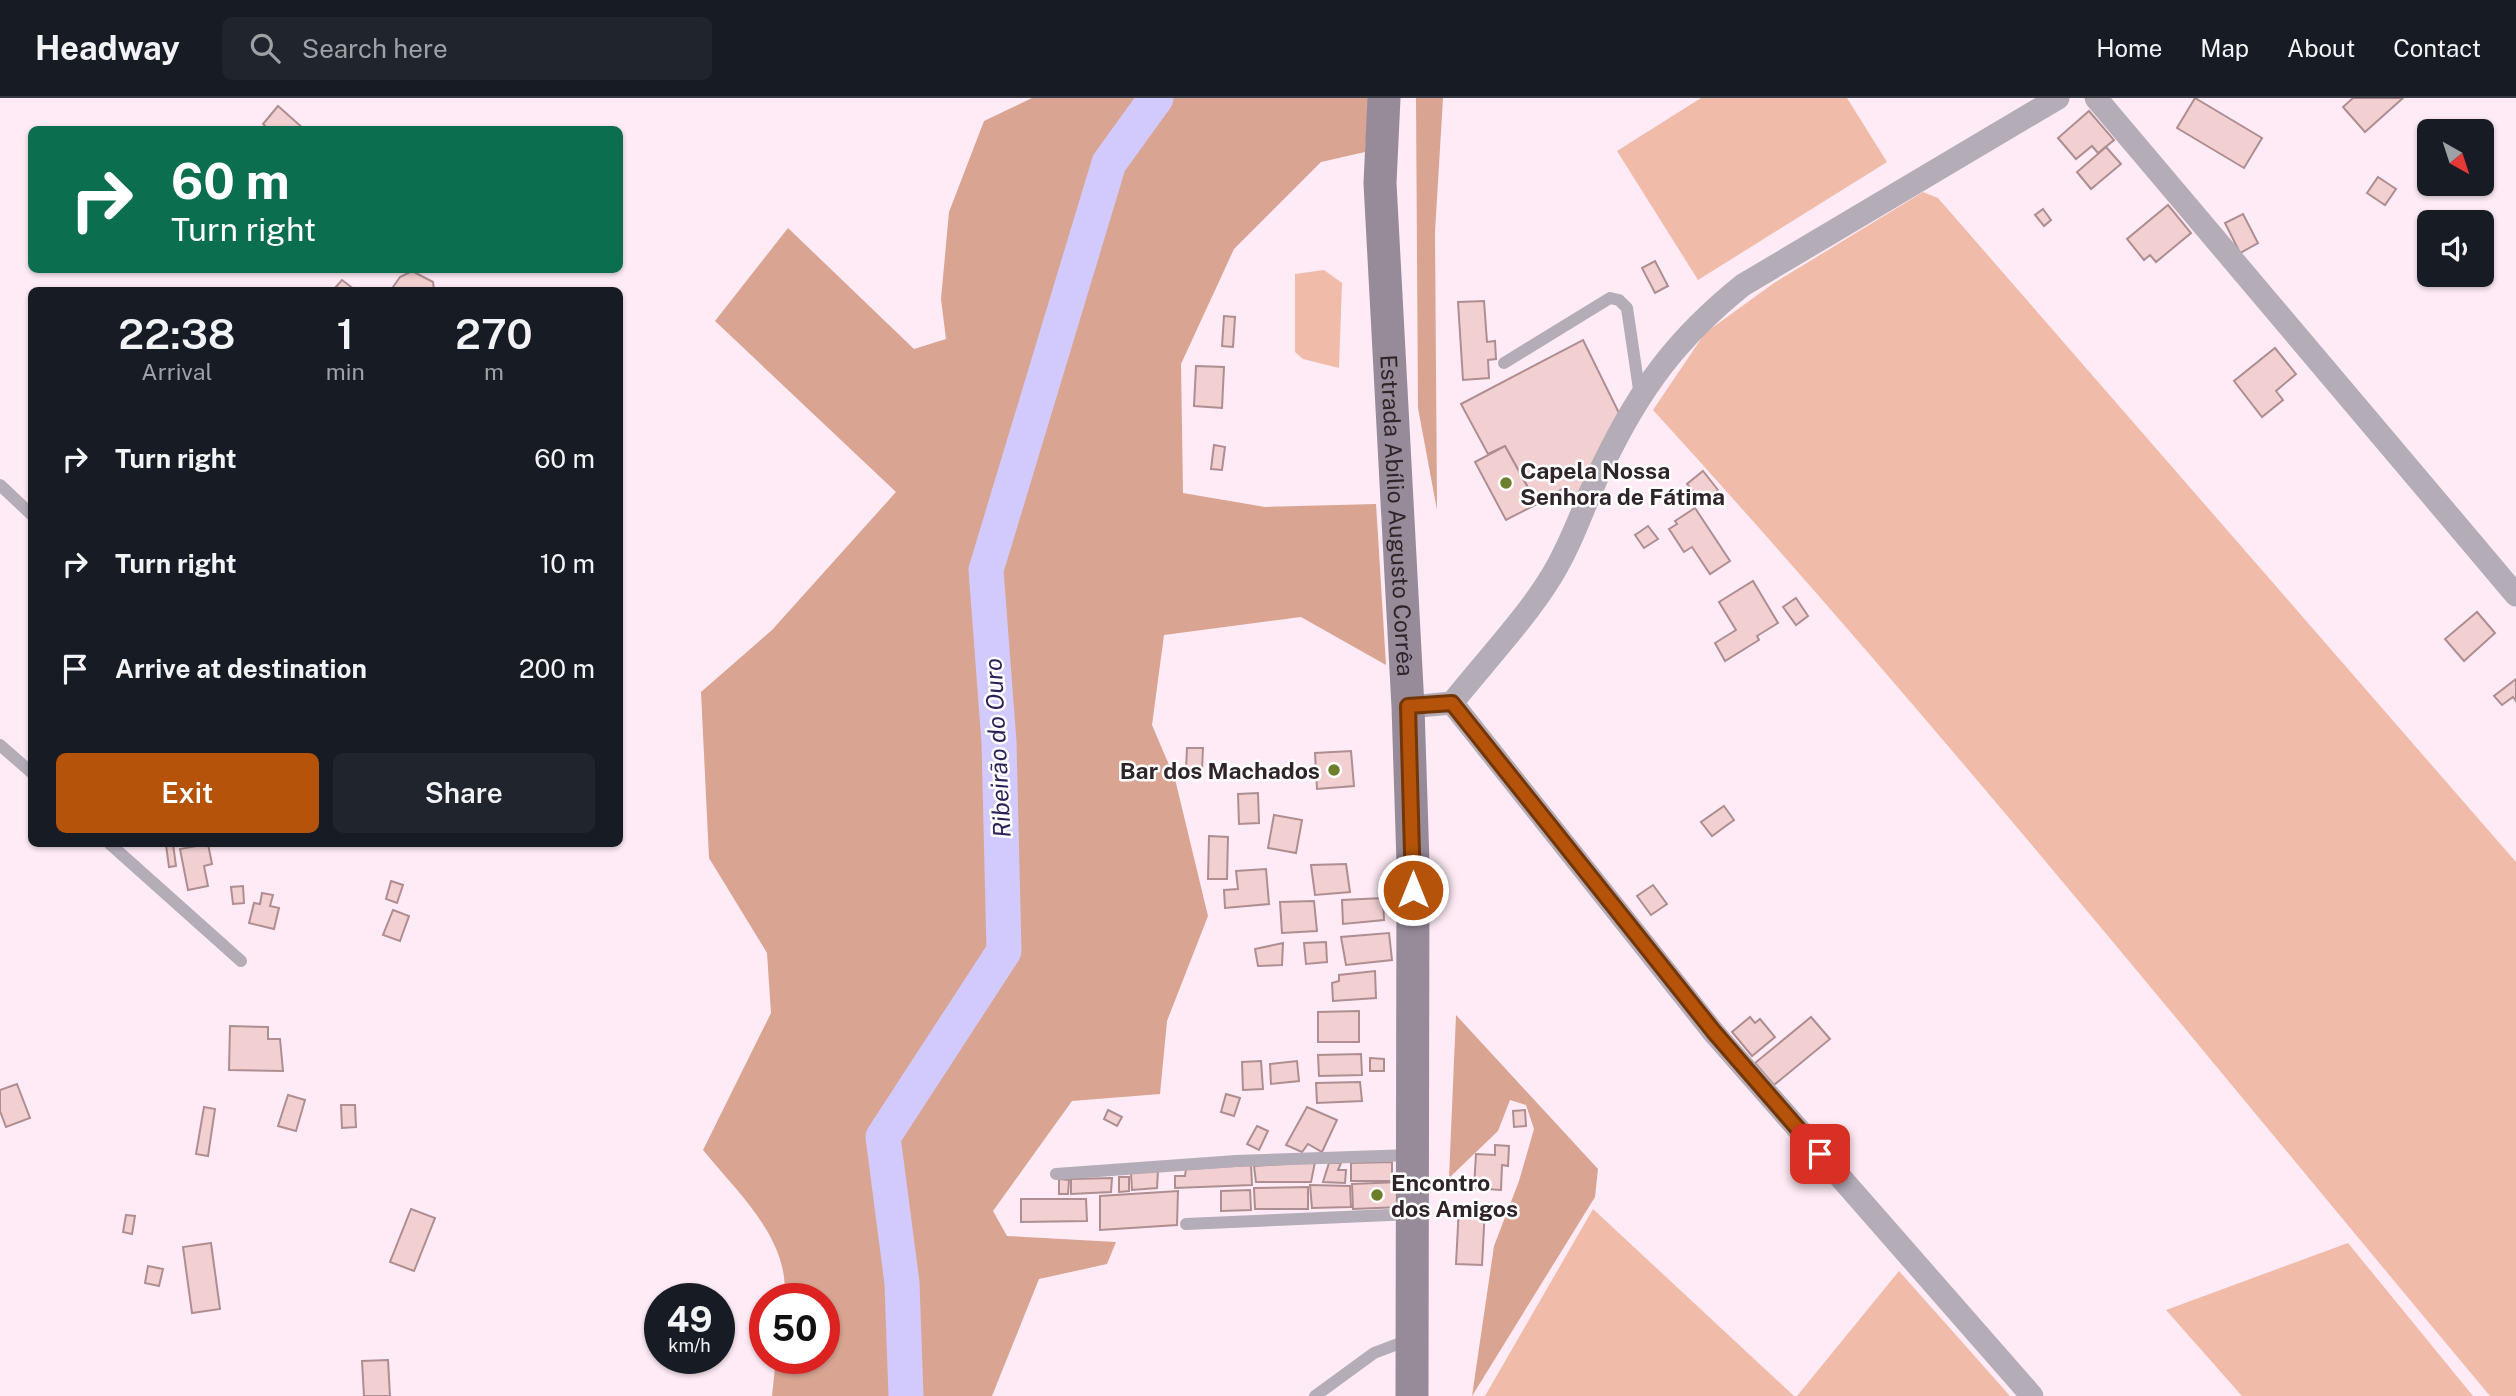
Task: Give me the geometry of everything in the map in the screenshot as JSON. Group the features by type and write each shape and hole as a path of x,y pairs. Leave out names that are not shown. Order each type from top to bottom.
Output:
{"main road":[{"name":"Estrada Abílio Augusto Corrêa","path":"1384,98 1380,183 1408,706 1413,863 1412,1396"}],"street":[{"path":"1408,706 1452,703 1551,577 1604,463 1640,396 1677,345 1703,317 1743,285 2057,98"},
{"path":"2096,98 2516,596"},
{"path":"1452,703 1714,1032 2032,1396"}],"lane":[{"path":"1504,363 1610,298 1619,300 1627,308 1640,396"},
{"path":"0,485 28,511"},
{"path":"0,745 28,770"},
{"path":"113,847 241,961"},
{"path":"1056,1174 1236,1161 1412,1155"},
{"path":"1186,1224 1412,1214"},
{"path":"1315,1396 1374,1353 1412,1339"}],"shaded area":[{"path":"1032,98 1369,98 1365,152 1321,162 1234,249 1181,364 1183,493 1265,507 1376,504 1386,665 1301,617 1164,635 1152,725 1175,779 1208,916 1167,1021 1160,1094 1072,1101 993,1211 1007,1236 1116,1242 1107,1264 1039,1279 992,1396 772,1396 774,1374 840,1374 840,1283 784,1283 779,1256 759,1218 703,1150 771,1013 767,953 709,858 701,692 772,630 896,492 715,321 788,228 914,349 946,339 941,299 949,212 984,121"},
{"path":"1416,98 1443,98 1435,232 1437,510 1418,408"},
{"path":"1701,98 1847,98 1887,162 1698,280 1617,151"},
{"path":"1923,192 1938,198 2516,862 2516,1396 2490,1396 1972,774 1761,530 1653,410 1705,333 1774,283"},
{"path":"1324,270 1342,283 1339,368 1303,359 1295,352 1295,274"},
{"path":"1456,1015 1598,1169 1595,1197 1472,1396 1494,1246 1519,1181 1534,1129 1526,1105 1510,1100 1498,1131 1449,1178"},
{"path":"1593,1209 1794,1396 1485,1396"},
{"path":"2348,1243 2473,1396 2242,1396 2166,1310"},
{"path":"1899,1271 2010,1396 1797,1396"}],"building":[{"path":"2195,98 2262,138 2244,168 2177,128"},
{"path":"2353,98 2403,98 2365,132 2343,107"},
{"path":"278,106 300,126 265,126 263,124"},
{"path":"2089,111 2114,140 2098,153 2092,146 2076,159 2058,138"},
{"path":"2106,147 2121,164 2091,189 2077,172"},
{"path":"2378,177 2396,189 2385,205 2367,193"},
{"path":"2168,205 2191,233 2156,262 2150,255 2144,260 2127,239"},
{"path":"2043,209 2051,220 2044,226 2035,215"},
{"path":"2243,214 2258,243 2240,253 2225,223"},
{"path":"1655,261 1668,286 1655,293 1642,268"},
{"path":"416,273 433,282 434,287 393,287 400,277"},
{"path":"342,280 351,287 336,287"},
{"path":"1484,301 1487,342 1495,341 1496,359 1488,360 1489,378 1463,380 1458,302"},
{"path":"1224,316 1235,317 1233,347 1222,346"},
{"path":"1583,340 1619,413 1573,504 1564,488 1537,504 1505,446 1488,454 1461,404"},
{"path":"2275,348 2296,374 2276,391 2283,400 2262,417 2234,381"},
{"path":"1196,366 1224,367 1222,408 1194,406"},
{"path":"1214,445 1225,447 1222,470 1211,469"},
{"name":"Capela Nossa Senhora de Fátima","path":"1505,446 1537,504 1506,520 1475,462"},
{"path":"1703,471 1718,490 1703,503 1687,484"},
{"path":"1695,508 1730,561 1710,574 1692,547 1684,552 1669,529 1677,524 1675,521"},
{"path":"1648,526 1658,539 1644,548 1635,535"},
{"path":"1753,581 1778,623 1757,636 1759,640 1725,661 1715,643 1736,630 1719,602"},
{"path":"1796,598 1808,616 1796,625 1783,607"},
{"path":"2477,612 2495,633 2464,661 2445,639"},
{"path":"2516,679 2516,701 2513,697 2502,705 2494,696"},
{"path":"1187,748 1203,748 1202,770 1186,770"},
{"name":"Bar dos Machados","path":"1351,751 1354,786 1317,789 1315,753"},
{"path":"1258,793 1259,823 1239,824 1238,794"},
{"path":"1724,806 1734,820 1712,836 1701,822"},
{"path":"1274,815 1302,820 1296,853 1268,848"},
{"path":"1209,836 1228,837 1227,879 1208,879"},
{"path":"166,847 173,847 176,866 169,867"},
{"path":"209,847 212,864 204,866 208,886 188,890 180,849"},
{"path":"1346,864 1350,892 1315,895 1311,865"},
{"path":"1266,869 1269,904 1225,908 1224,890 1238,889 1236,871"},
{"path":"391,881 403,885 397,903 386,899"},
{"path":"1653,885 1667,904 1651,915 1637,896"},
{"path":"243,886 244,903 233,904 231,887"},
{"path":"262,893 273,895 270,906 279,908 274,929 249,923 254,903 260,904"},
{"path":"1383,898 1384,920 1343,924 1342,900"},
{"path":"1314,901 1317,931 1282,933 1280,902"},
{"path":"393,910 409,916 400,941 383,935"},
{"path":"1389,933 1392,960 1346,965 1341,937"},
{"path":"1326,942 1327,962 1306,964 1304,943"},
{"path":"1283,943 1282,965 1258,966 1255,949"},
{"path":"1375,971 1376,998 1333,1001 1332,983 1339,981 1339,975"},
{"path":"1359,1011 1359,1042 1318,1042 1318,1012"},
{"path":"1750,1017 1755,1023 1760,1019 1775,1037 1752,1056 1732,1032"},
{"path":"1811,1017 1830,1039 1774,1085 1755,1063"},
{"path":"230,1026 268,1027 268,1039 280,1039 283,1071 229,1070"},
{"path":"1361,1054 1362,1075 1319,1076 1318,1055"},
{"path":"1370,1058 1384,1059 1384,1071 1370,1071"},
{"path":"1261,1061 1263,1089 1243,1090 1242,1062"},
{"path":"1297,1061 1299,1081 1271,1084 1270,1064"},
{"path":"1360,1082 1362,1101 1317,1103 1316,1083"},
{"path":"17,1084 30,1118 6,1127 0,1111 0,1090"},
{"path":"1226,1094 1240,1098 1234,1116 1221,1112"},
{"path":"288,1095 305,1100 296,1131 278,1126"},
{"path":"341,1105 355,1105 356,1127 342,1128"},
{"path":"204,1107 215,1109 208,1156 196,1154"},
{"path":"1307,1107 1337,1120 1322,1152 1308,1144 1302,1152 1286,1145"},
{"path":"1108,1110 1122,1117 1117,1126 1104,1119"},
{"path":"1525,1110 1526,1126 1514,1127 1513,1111"},
{"path":"1257,1126 1268,1131 1259,1150 1247,1144"},
{"path":"1495,1145 1509,1146 1508,1166 1502,1165 1501,1190 1474,1188 1476,1154 1495,1155"},
{"path":"1315,1162 1311,1182 1256,1182 1254,1166"},
{"path":"1392,1162 1392,1181 1351,1181 1351,1163"},
{"path":"1329,1163 1341,1163 1338,1170 1346,1170 1345,1183 1323,1182"},
{"path":"1251,1165 1252,1185 1175,1188 1175,1176 1185,1176 1186,1169"},
{"path":"1158,1171 1157,1188 1132,1190 1131,1173"},
{"path":"1119,1177 1129,1177 1129,1191 1119,1192"},
{"path":"1112,1178 1111,1192 1071,1194 1071,1179"},
{"path":"1059,1179 1069,1180 1068,1194 1059,1194"},
{"name":"Encontro dos Amigos","path":"1400,1182 1401,1207 1353,1209 1352,1184"},
{"path":"1310,1185 1350,1186 1351,1207 1312,1208"},
{"path":"1308,1187 1308,1209 1255,1209 1254,1188"},
{"path":"1250,1190 1251,1210 1221,1211 1221,1191"},
{"path":"1178,1191 1177,1225 1100,1230 1100,1196"},
{"path":"1021,1199 1086,1199 1087,1221 1021,1222"},
{"path":"1459,1207 1485,1208 1482,1265 1456,1264"},
{"path":"411,1209 435,1218 414,1271 390,1262"},
{"path":"126,1215 135,1216 132,1234 123,1232"},
{"path":"211,1243 220,1309 192,1313 183,1247"},
{"path":"148,1266 163,1269 159,1286 145,1283"},
{"path":"388,1360 390,1396 364,1396 362,1361"}],"waterway":[{"name":"Ribeirão do Ouro","path":"906,1396 902,1283 883,1137 1004,951 999,742 986,570 1109,163 1156,98"}],"place":[{"name":"Capela Nossa Senhora de Fátima","path":"1506,483"},
{"name":"Bar dos Machados","path":"1334,770"},
{"name":"Encontro dos Amigos","path":"1377,1195"}],"route":[{"path":"1413,890 1408,706 1452,703 1714,1032 1820,1154"}]}
